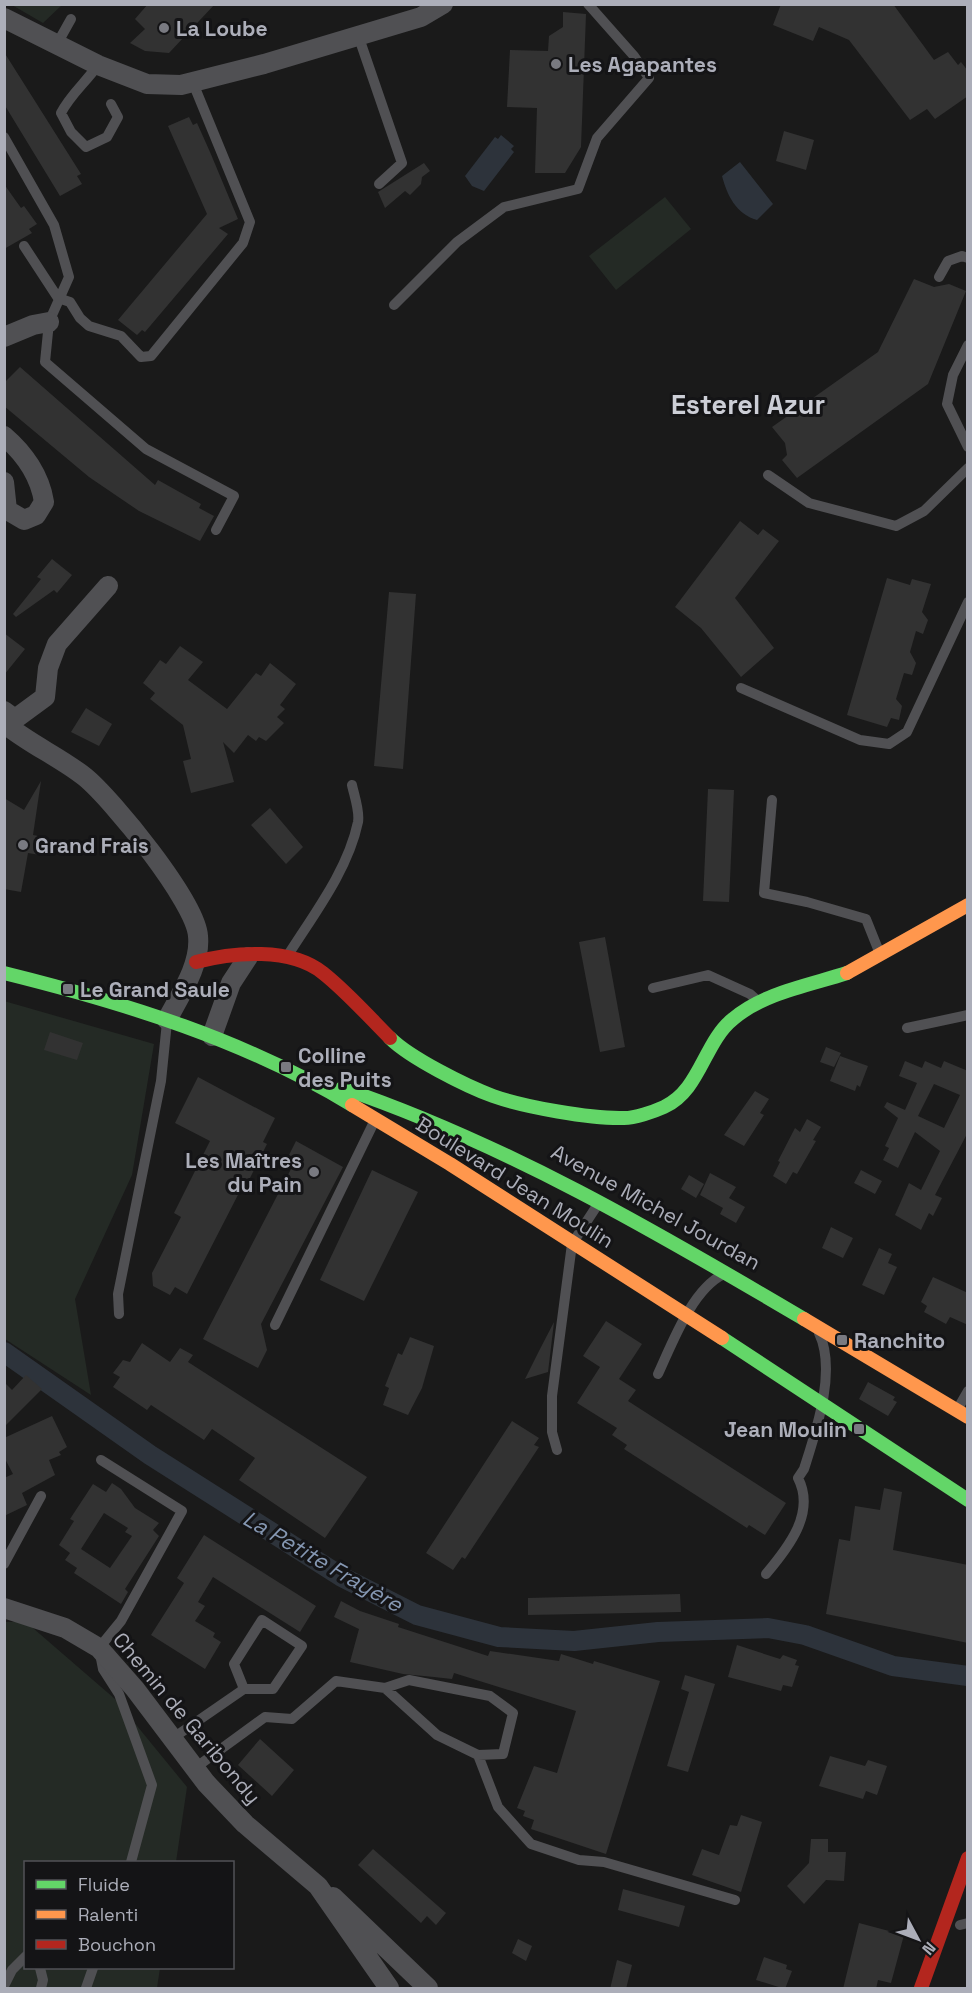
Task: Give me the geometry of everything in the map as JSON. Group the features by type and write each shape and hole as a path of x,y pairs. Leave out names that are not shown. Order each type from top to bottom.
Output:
{"main road":[{"path":"196,962 219,956 287,956 321,970 393,1041 446,1073 494,1096 561,1111 625,1118 665,1107 690,1084 711,1046 732,1019 760,1002 850,972 968,905"},
{"name":"Boulevard Jean Moulin","path":"4,973 78,992 167,1020 212,1036 304,1076 450,1164 572,1244 687,1315 968,1500"},
{"name":"Avenue Michel Jourdan","path":"304,1076 374,1098 445,1125 601,1201 815,1324 962,1414"},
{"path":"921,1989 968,1858"}],"street":[{"path":"4,18 98,66 147,84 193,83 421,17 443,4"},
{"path":"4,337 33,325 49,322"},
{"path":"4,436 19,449 42,486 44,502 36,515 24,520 7,510 4,482"},
{"path":"4,711 15,719 45,696 48,668 57,644 108,586"},
{"path":"4,723 85,777 118,812 182,896 196,922 199,937 196,962 167,1020"},
{"path":"212,1036 231,983 248,957"},
{"name":"Chemin de Garibondy","path":"4,1608 64,1628 99,1648 135,1689 195,1768 245,1824 318,1886 344,1904 428,1989"},
{"name":"Chemin de Garibondy","path":"318,1886 389,1989"}],"lane":[{"path":"394,305 457,242 504,207 578,189 597,138 649,78 634,56 588,4"},
{"path":"57,44 71,19"},
{"path":"358,35 402,163 379,184"},
{"path":"98,66 80,89 68,98 61,113 71,132 86,147 107,137 118,117 111,104"},
{"path":"24,246 58,298 70,302 80,318 89,326 121,336 141,357 151,356 243,243 250,222 193,83"},
{"path":"4,137 54,225 69,277 49,322 45,362 146,449 234,496 216,530"},
{"path":"939,277 948,261 962,256 968,258"},
{"path":"968,345 953,375 946,404 968,447"},
{"path":"768,475 809,503 896,526 924,511 968,468"},
{"path":"741,688 860,740 889,744 907,732 968,602"},
{"path":"287,956 327,895 359,820 352,785"},
{"path":"772,800 764,893 807,902 866,919 880,954"},
{"path":"653,988 708,975 750,994 760,1002"},
{"path":"907,1028 968,1016"},
{"path":"119,1314 118,1294 161,1081 167,1020"},
{"path":"274,1325 375,1120"},
{"path":"557,1450 552,1432 552,1396 572,1244 601,1201"},
{"path":"658,1374 687,1315 710,1282 727,1273"},
{"path":"766,1574 800,1525 805,1492 798,1478 804,1469 824,1404 823,1342 815,1324"},
{"path":"962,1414 968,1391"},
{"path":"101,1460 182,1511 121,1621 99,1648 103,1669 119,1695 152,1785 131,1861"},
{"path":"4,1564 41,1496"},
{"path":"173,1738 244,1689 273,1689 302,1646 261,1620 234,1664 244,1689"},
{"path":"195,1768 265,1717 292,1719 336,1681 385,1688 410,1680 490,1696 513,1713 503,1754 478,1755 437,1735 385,1688"},
{"path":"478,1755 498,1808 531,1844 579,1860 604,1862 735,1900"},
{"path":"4,1986 12,1970 24,1958"},
{"path":"40,1969 43,1980 41,1989"},
{"path":"86,1989 93,1969"}],"shaded area":[{"path":"12,5 62,5 43,23"},
{"path":"501,135 514,146 511,149 514,152 484,191 472,186 465,176 495,137 498,139"},
{"path":"740,162 773,204 757,220 738,208 724,183 722,176"},
{"path":"665,197 691,229 616,290 589,256"},
{"path":"4,1001 154,1044 132,1175 75,1299 91,1395 5,1339"},
{"path":"5,1622 26,1622 115,1699 187,1787 176,1861 24,1861 24,1969 160,1969 157,1988 5,1988"}],"building":[{"name":"La Loube","path":"148,4 215,4 169,53 145,51 130,43 145,29 135,19"},
{"path":"781,4 893,4 934,60 948,52 958,65 961,62 968,71 968,96 935,119 927,109 910,120 849,40 819,27 813,41 773,25"},
{"path":"563,12 586,14 581,147 565,173 535,173 537,108 507,107 510,50 548,51 549,36 563,27"},
{"path":"4,52 81,174 77,176 82,184 60,196 4,104"},
{"path":"189,117 193,125 197,123 238,219 219,228 228,234 145,332 142,330 137,335 118,320 207,214 168,126"},
{"path":"784,131 814,140 806,170 776,161"},
{"path":"424,163 430,171 422,177 421,184 410,195 405,191 385,208 378,192"},
{"path":"4,184 21,208 24,206 37,224 29,229 32,233 4,249"},
{"path":"914,279 934,287 949,284 966,291 928,384 797,478 782,460 787,455 785,443 772,427 878,352"},
{"path":"20,367 155,485 158,480 201,504 199,508 214,516 200,541 139,511 89,477 4,406 4,383"},
{"path":"740,521 758,535 763,529 779,541 735,598 774,648 741,677 701,628 675,607"},
{"path":"52,559 72,575 57,593 54,590 16,617 13,614 41,579 37,577"},
{"path":"887,578 910,585 912,579 931,584 922,612 928,620 923,634 916,631 910,652 916,663 912,675 904,673 896,699 902,706 899,720 891,718 887,727 847,715"},
{"path":"389,592 416,594 403,769 374,766"},
{"path":"4,633 25,649 4,675"},
{"path":"180,646 203,662 188,680 227,709 256,673 261,676 270,663 296,684 280,705 285,709 277,717 284,723 266,741 259,737 256,741 248,735 234,753 223,742 234,782 191,793 183,761 191,759 183,725 150,699 155,693 143,683 160,660 166,664"},
{"path":"86,708 112,724 99,746 71,732"},
{"name":"Grand Frais","path":"41,781 33,835 43,837 40,855 28,853 21,892 4,889 4,798 24,810"},
{"path":"708,789 734,790 729,902 703,901"},
{"path":"270,808 303,847 286,864 251,825"},
{"path":"605,937 625,1047 600,1052 579,942"},
{"path":"50,1032 83,1043 77,1060 44,1050"},
{"path":"826,1047 841,1053 834,1067 820,1062"},
{"path":"840,1056 868,1066 860,1087 857,1085 855,1091 830,1081"},
{"path":"905,1061 922,1068 925,1061 941,1068 944,1061 968,1071 968,1132 935,1195 942,1198 933,1216 929,1213 921,1230 895,1215 909,1183 921,1190 940,1151 915,1132 898,1168 883,1160 889,1148 885,1146 898,1118 884,1107 887,1102 905,1110 917,1083 899,1076","holes":["934,1084 960,1095 944,1128 918,1116"]},
{"path":"198,1077 275,1118 263,1142 267,1144 247,1184 241,1189 187,1294 175,1287 170,1295 153,1286 152,1273 181,1217 174,1213 210,1141 175,1123"},
{"path":"755,1091 769,1099 760,1113 764,1115 744,1146 724,1135"},
{"path":"807,1119 821,1127 813,1140 816,1141 797,1174 793,1172 786,1184 773,1176 795,1128 800,1132"},
{"path":"296,1141 343,1167 261,1324 267,1350 258,1368 203,1339 291,1169 284,1165"},
{"path":"372,1170 418,1192 364,1301 320,1280"},
{"path":"861,1170 882,1181 875,1194 854,1183"},
{"path":"710,1173 736,1187 729,1198 745,1207 736,1223 720,1214 723,1208 700,1195"},
{"path":"689,1175 704,1184 696,1198 681,1189"},
{"path":"831,1227 853,1238 843,1258 822,1248"},
{"path":"879,1248 892,1254 888,1263 897,1267 884,1295 862,1285"},
{"path":"933,1277 968,1293 968,1325 950,1317 946,1324 924,1312 927,1306 921,1302"},
{"path":"606,1321 642,1344 619,1379 636,1390 628,1401 786,1503 765,1535 749,1525 747,1528 624,1449 627,1445 612,1435 617,1428 577,1403 600,1367 583,1356"},
{"path":"554,1322 548,1372 525,1379 539,1351"},
{"path":"410,1337 434,1346 422,1388 408,1415 383,1405 389,1388 385,1386 398,1353 402,1355"},
{"path":"142,1343 170,1362 180,1348 193,1355 188,1362 367,1477 325,1538 239,1480 255,1458 212,1429 204,1440 151,1405 147,1410 113,1387 120,1377 113,1373 123,1360 130,1362"},
{"path":"26,1375 42,1389 4,1427 4,1382 12,1390"},
{"path":"868,1382 895,1397 893,1400 897,1402 888,1416 859,1399"},
{"path":"52,1416 67,1447 59,1452 61,1455 49,1460 55,1475 22,1493 27,1505 4,1516 4,1478 13,1474 4,1457 4,1438"},
{"path":"512,1421 539,1438 534,1445 539,1447 465,1559 462,1557 453,1570 426,1553"},
{"path":"112,1483 121,1489 135,1508 159,1523 153,1530 159,1536 125,1589 128,1592 121,1604 74,1573 77,1568 65,1560 70,1553 59,1545 74,1521 70,1519 93,1484 106,1492","holes":["104,1513 128,1528 125,1532 132,1536 110,1568 81,1549"]},
{"path":"884,1488 902,1492 893,1550 968,1565 968,1643 826,1614 839,1539 850,1541 855,1506 880,1510"},
{"path":"204,1535 316,1606 300,1632 213,1577 198,1602 205,1606 195,1621 215,1633 213,1637 221,1642 205,1669 151,1635 184,1583 177,1578"},
{"path":"680,1594 681,1612 528,1615 528,1598"},
{"path":"341,1601 360,1611 399,1624 398,1627 488,1656 490,1651 559,1661 561,1654 593,1664 594,1661 660,1681 606,1854 531,1829 534,1820 523,1816 525,1811 517,1808 534,1766 557,1773 576,1711 454,1673 452,1679 403,1674 350,1662 359,1629 334,1617"},
{"path":"737,1645 780,1659 783,1655 797,1660 795,1665 799,1666 792,1687 783,1685 781,1691 728,1677"},
{"path":"685,1675 715,1684 688,1772 667,1766 689,1692 681,1689"},
{"path":"260,1739 294,1770 272,1796 238,1765"},
{"path":"830,1756 865,1766 868,1760 887,1766 877,1795 866,1791 863,1799 819,1786"},
{"path":"741,1815 762,1822 741,1892 692,1875 702,1849 719,1855 730,1825 737,1826"},
{"path":"811,1839 828,1839 828,1852 846,1852 844,1881 826,1880 804,1904 787,1886 809,1863"},
{"path":"373,1849 446,1913 436,1925 427,1916 421,1923 358,1865"},
{"path":"623,1889 685,1906 679,1927 618,1910"},
{"path":"859,1923 904,1935 891,1983 878,1980 876,1989 843,1989"},
{"path":"518,1939 532,1946 526,1961 512,1953"},
{"path":"764,1957 787,1965 786,1969 792,1971 785,1989 756,1980"},
{"path":"617,1960 632,1965 626,1989 610,1989"}],"waterway":[{"name":"La Petite Frayère","path":"4,1352 150,1455 342,1577 417,1615 499,1637 574,1641 658,1632 768,1628 805,1635 893,1666 968,1676"}],"traffic: fast":[{"path":"4,973 94,997 183,1026 270,1061 352,1105"},
{"path":"390,1038 439,1071 493,1096 522,1104 594,1117 628,1118 655,1111 676,1100 694,1078 723,1029 745,1010 772,996 847,973"},
{"path":"342,1088 403,1110 521,1162 636,1222 804,1319"},
{"path":"722,1338 968,1500"}],"traffic: slow":[{"path":"847,973 968,905"},
{"path":"352,1105 450,1164 722,1338"},
{"path":"804,1319 968,1417"}],"traffic: jam":[{"path":"196,962 244,954 279,955 295,959 323,973 390,1038"},
{"path":"921,1988 968,1858"}],"place":[{"name":"La Loube","path":"164,28"},
{"name":"Les Agapantes","path":"556,64"},
{"name":"Grand Frais","path":"23,845"},
{"name":"Le Grand Saule","path":"68,989"},
{"name":"Colline des Puits","path":"286,1067"},
{"name":"Les Maîtres du Pain","path":"314,1172"},
{"name":"Ranchito","path":"842,1340"},
{"name":"Jean Moulin","path":"859,1429"}],"district":[{"name":"Esterel Azur","path":"748,404"}]}
